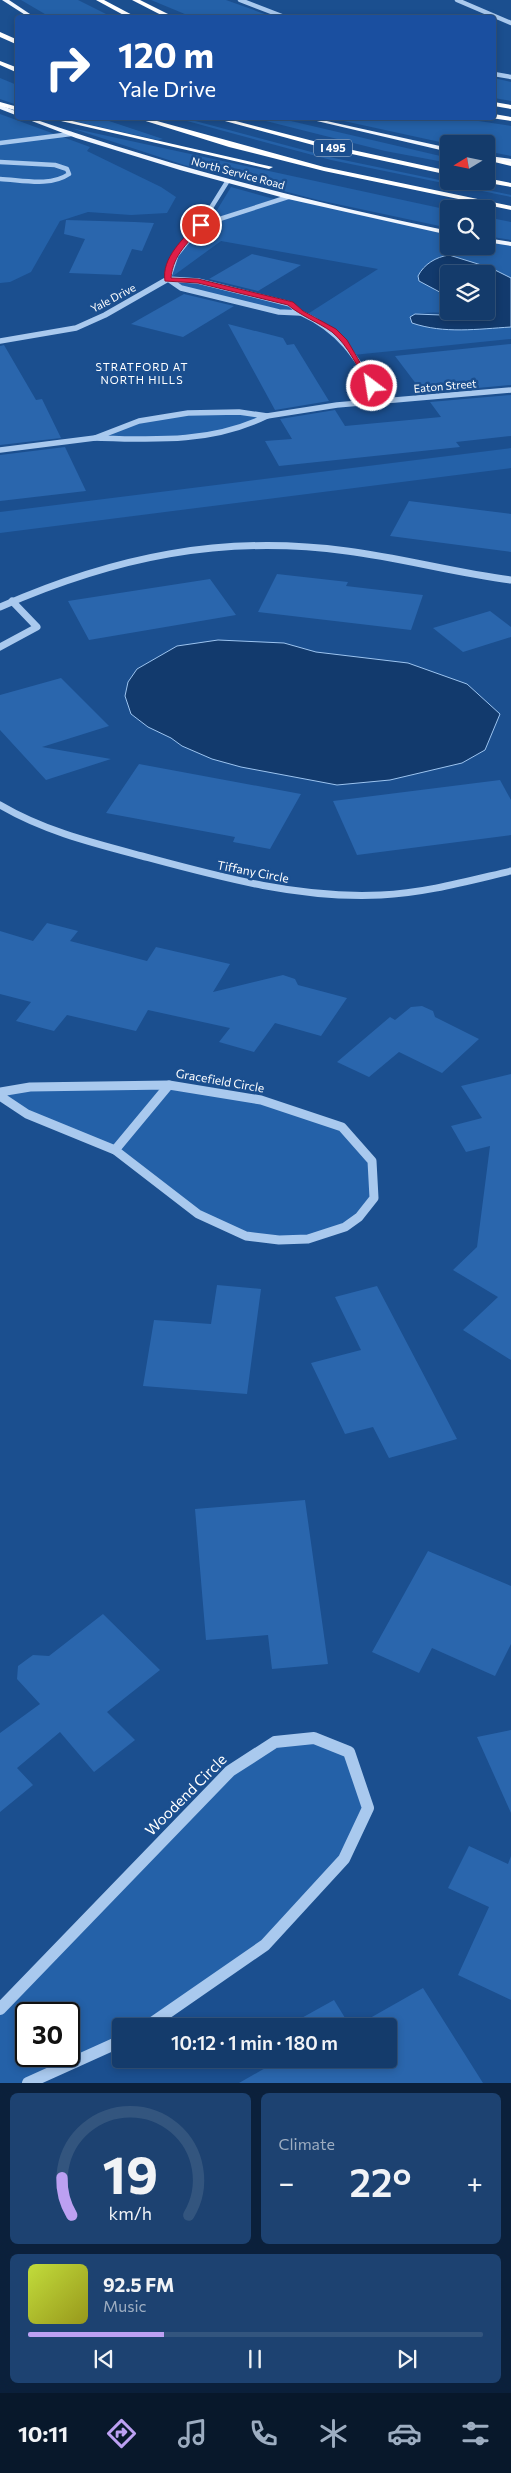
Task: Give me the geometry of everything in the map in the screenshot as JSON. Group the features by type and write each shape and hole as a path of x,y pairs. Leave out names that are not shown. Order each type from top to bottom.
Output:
{"highway":[{"path":"99,0 129,15"},
{"path":"135,0 167,15"},
{"path":"0,34 15,42"},
{"path":"0,64 15,70"},
{"path":"496,104 511,107"},
{"path":"0,106 15,108"},
{"path":"496,116 511,119"},
{"path":"61,120 280,169"},
{"name":"I 495","path":"147,120 260,154 403,189 511,208"},
{"name":"I 495","path":"226,120 324,146 440,171"},
{"path":"495,160 511,163"},
{"path":"327,180 403,189"},
{"path":"495,182 511,185"}],"main road":[{"path":"5,0 29,15"},
{"path":"0,106 15,113"},
{"name":"North Service Road","path":"32,120 71,134 228,182 440,231"},
{"path":"316,120 440,148"},
{"path":"495,241 511,244"}],"street":[{"path":"240,0 279,15"},
{"path":"457,0 492,15"},
{"path":"496,17 511,23"},
{"path":"496,74 511,77"},
{"path":"0,143 71,134"},
{"path":"0,162 55,165 67,169 69,174 65,178 54,180 0,179"},
{"path":"168,279 169,265 181,246 201,225 228,182"},
{"path":"201,225 288,197"},
{"path":"168,279 181,288 279,312 301,313"},
{"path":"95,438 139,421 188,413 239,412 267,416 337,405 382,402 345,341 333,330 301,313 290,304 198,281 168,279"},
{"name":"Yale Drive","path":"0,341 76,328 105,315 168,279"},
{"name":"Eaton Street","path":"382,402 511,390"},
{"path":"0,450 95,438 155,440 202,437 250,426 267,416"},
{"path":"0,607 44,586 134,558 173,550 239,544 304,546 347,551 430,568 511,580"},
{"path":"0,647 36,627 12,601"},
{"name":"Tiffany Circle","path":"0,805 36,822 96,843 235,881 305,893 380,895 436,888 511,871"},
{"path":"115,1150 169,1085"},
{"name":"Gracefield Circle","path":"0,1092 30,1087 169,1085 261,1100 342,1127 372,1162 374,1198 358,1217 345,1227 308,1239 278,1240 246,1236 198,1214 115,1150 27,1114 0,1096"},
{"name":"Woodend Circle","path":"0,2009 230,1771 275,1742 314,1738 349,1752 368,1808 344,1859 265,1946 160,2018"},
{"path":"28,2083 112,2044"}],"shaded area":[{"path":"21,0 78,0 108,15 47,15"},
{"path":"151,0 226,0 267,15 187,15"},
{"path":"0,78 15,84 15,104 0,99"},
{"path":"496,78 511,82 511,101 496,98"},
{"path":"0,114 90,147 87,151 161,187 176,197 167,213 131,215 88,212 60,221 31,272 10,282 0,283"},
{"path":"69,120 106,120 163,139 158,140"},
{"path":"183,120 192,120 334,158 440,180 440,182 331,160"},
{"path":"262,120 287,120 440,156 440,161 385,151"},
{"path":"339,120 472,120 511,126 511,156 495,153 495,135 440,135 440,142"},
{"path":"71,128 440,208 440,226 318,200 184,165"},
{"path":"231,187 274,199 211,220"},
{"path":"477,190 487,190 511,195 511,197"},
{"path":"288,197 440,231 440,255 495,255 495,241 511,244 511,278 495,272 495,265 476,265 455,257 450,265 440,265 440,281 434,290 440,293 440,312 418,314 410,317 428,328 450,330 511,327 511,339 353,355 345,341 306,315 378,269 221,241 169,279 198,281 290,304 301,313 279,312 181,288 168,279 169,265 181,246 201,225"},
{"path":"495,219 511,222 511,240 495,237"},
{"path":"449,255 481,265 440,265 440,292 419,281 418,276 427,265 440,257"},
{"path":"495,270 511,278 511,327 474,330 436,329 412,323 410,317 415,314 440,315 440,320 495,320"},
{"path":"188,413 267,416 202,437 95,438 139,421"},
{"path":"511,448 511,468 0,533 0,512"},
{"path":"218,640 284,643 316,652 408,663 467,684 500,714 485,750 462,763 390,780 337,785 241,767 212,759 182,746 171,738 148,727 131,714 125,696 128,682 137,669 177,646"},
{"path":"169,1085 261,1100 342,1127 372,1161 374,1198 359,1217 308,1239 246,1236 198,1214 115,1150 27,1114 0,1096 30,1087"},
{"path":"314,1738 349,1752 368,1808 344,1859 265,1945 160,2018 112,2018 112,2045 80,2060 80,2002 15,2002 15,2067 63,2067 28,2083 0,2083 0,2009 230,1771 275,1742"}],"building":[{"path":"66,220 154,223 142,251 132,249 121,275 69,273 85,239 64,234"},
{"path":"252,254 301,265 258,291 209,279"},
{"path":"184,294 234,306 183,337 131,324"},
{"path":"228,324 283,338 287,345 294,344 329,401 275,410"},
{"path":"511,344 511,385 423,393 395,356"},
{"path":"4,345 36,400 42,399 61,438 0,445 0,346"},
{"path":"511,395 511,436 456,442 460,447 279,466 265,441 292,439 280,419 335,410 345,426 441,417 430,402"},
{"path":"65,447 86,491 0,501 0,455"},
{"path":"409,501 511,514 511,552 390,536"},
{"path":"277,574 348,582 346,586 423,595 411,630 258,612"},
{"path":"210,579 236,615 89,640 68,601"},
{"path":"490,611 511,627 511,637 463,652 433,628"},
{"path":"61,678 109,726 42,747 111,759 46,780 0,730 0,695"},
{"path":"139,764 301,794 270,849 233,842 235,837 106,813"},
{"path":"500,780 511,800 511,835 357,855 333,801"},
{"path":"47,923 78,931 70,941 147,961 156,947 230,964 213,992 283,975 295,979 298,985 347,998 321,1036 275,1023 254,1052 219,1042 230,1028 148,1010 136,1031 67,1015 54,1031 16,1021 31,1002 0,994 0,931 33,941"},
{"path":"422,1006 433,1011 435,1017 479,1039 442,1073 399,1052 369,1077 337,1062 390,1017 395,1020 411,1007"},
{"path":"511,1074 511,1360 463,1330 498,1297 453,1270 477,1247 490,1146 466,1152 451,1126 482,1118 461,1086"},
{"path":"217,1285 261,1289 247,1394 143,1386 154,1320 211,1324"},
{"path":"377,1286 457,1439 389,1458 373,1427 345,1434 311,1363 361,1350 335,1297"},
{"path":"305,1500 328,1664 272,1669 268,1635 206,1640 195,1509"},
{"path":"428,1551 511,1586 511,1644 495,1676 432,1648 419,1673 372,1652"},
{"path":"103,1614 160,1670 107,1712 135,1740 94,1772 60,1732 17,1768 33,1785 0,1812 0,1733 40,1704 17,1679 18,1666 33,1655 49,1656"},
{"path":"511,1730 511,1813 477,1737"},
{"path":"469,1846 508,1864 511,1856 511,2000 458,1975 489,1907 448,1888"},
{"path":"423,1988 483,2083 239,2083 265,2068 397,2068 397,2018 370,2018"},
{"path":"334,2000 345,2018 302,2018"}],"district":[{"name":"STRATFORD AT NORTH HILLS","path":"142,373"}],"route":[{"path":"201,225 181,246 169,265 168,279 198,281 290,304 301,313 312,317 333,330 345,341 372,386"}]}
